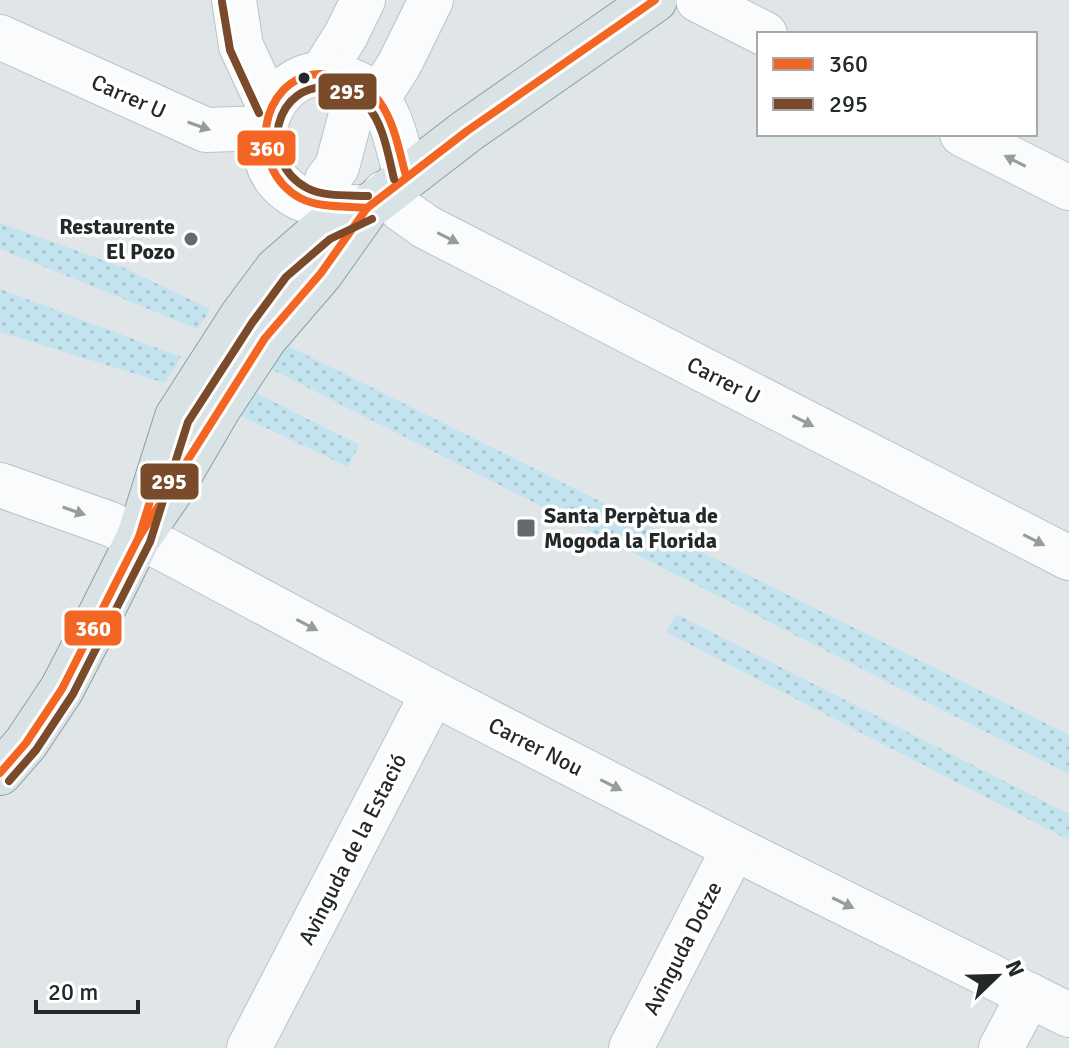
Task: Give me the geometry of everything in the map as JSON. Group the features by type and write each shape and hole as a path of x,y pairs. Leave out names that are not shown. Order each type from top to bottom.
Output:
{"main road":[{"path":"0,773 26,743 62,689 139,537 177,417 242,316 277,269 323,229 386,192 467,131 655,0"}],"street":[{"path":"234,0 241,46 267,118 265,154 269,166 284,187 306,200 386,192 388,119 361,84 338,75 321,75 292,85 267,118"},
{"path":"321,75 363,0"},
{"path":"327,180 337,167 401,0"},
{"path":"365,93 399,65 431,0"},
{"path":"698,0 761,32"},
{"name":"Carrer U","path":"0,37 206,130 267,118"},
{"path":"966,136 1069,188"},
{"name":"Carrer U","path":"386,192 402,210 426,227 1069,558"},
{"name":"Carrer Nou","path":"0,485 139,537 734,848 1069,1015"},
{"name":"Avinguda de la Estació","path":"249,1048 433,693"},
{"name":"Avinguda Dotze","path":"631,1048 734,848"},
{"path":"1001,1048 1029,995"}],"shaded area":[{"path":"0,223 122,267 210,309 198,329 0,249"},
{"path":"0,289 181,357 165,383 0,332"},
{"path":"276,340 1069,735 1069,774 263,365"},
{"path":"250,390 359,445 348,467 237,414"},
{"path":"676,614 1069,814 1069,840 666,632"}],"transit line":[{"name":"360","path":"139,537 265,338 321,273 367,208 467,131 655,0"},
{"name":"295","path":"222,2 230,50 259,113"},
{"name":"360","path":"367,208 316,204 300,198 283,184 271,166 266,146 266,126 272,107 283,90 299,79 319,74 344,78 366,88 379,101 389,118 406,176"},
{"name":"295","path":"368,196 321,193 307,188 291,176 281,160 277,142 285,109 297,96 313,89 333,88 351,93 363,101 381,130 394,179"},
{"name":"295","path":"9,781 36,750 73,694 150,542 188,422 252,323 286,277 330,239 372,219"},
{"name":"360","path":"0,773 26,743 62,689 139,537 160,469"}],"place":[{"name":"Restaurente El Pozo","path":"191,239"},
{"name":"Santa Perpètua de Mogoda la Florida","path":"526,528"}]}
